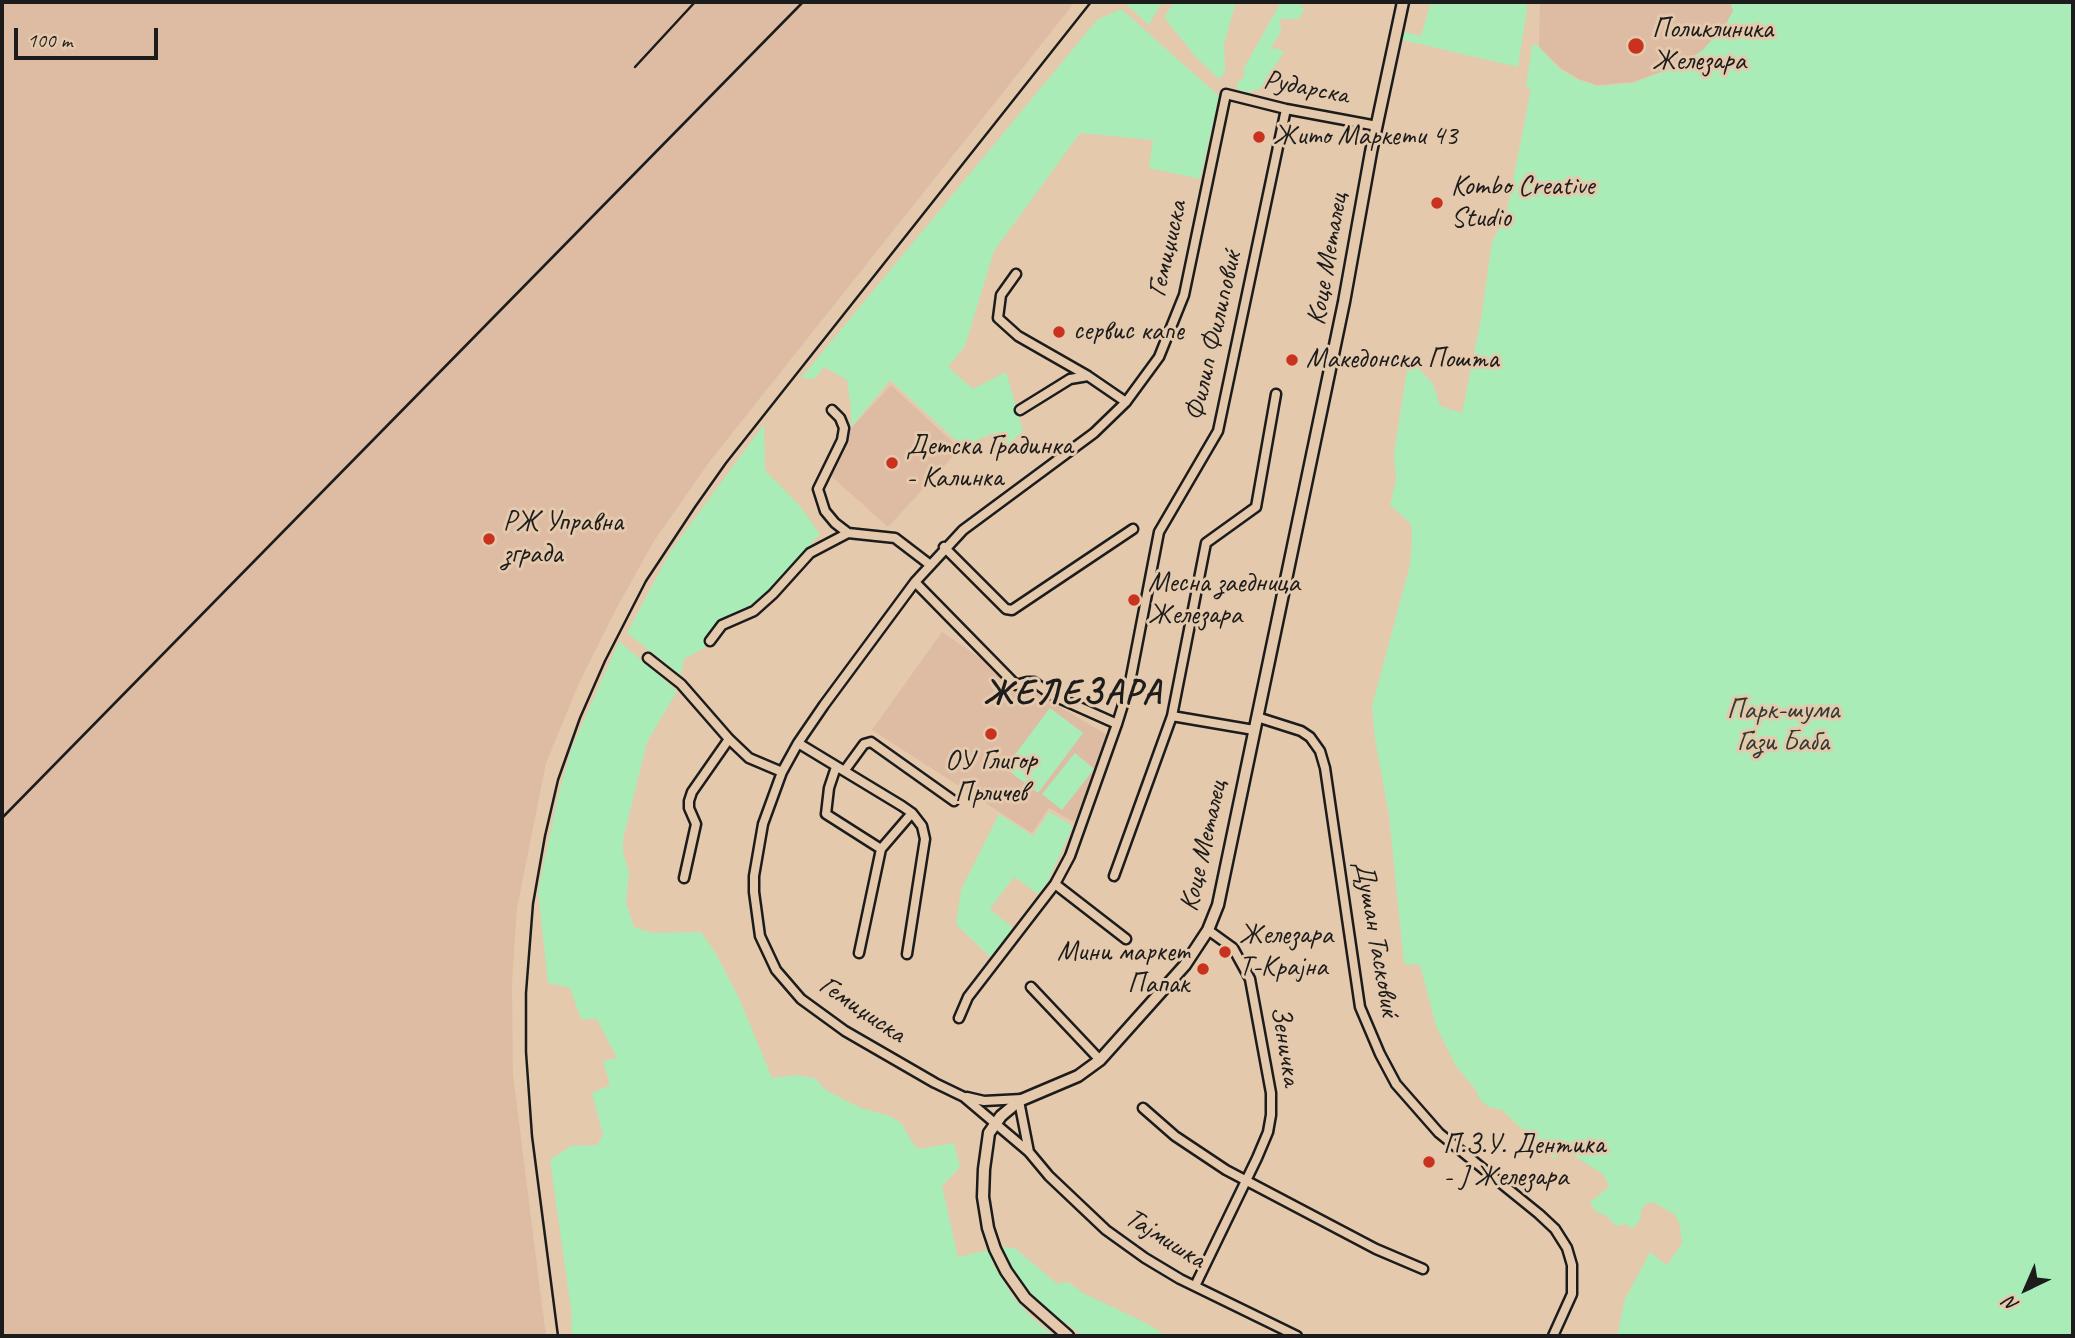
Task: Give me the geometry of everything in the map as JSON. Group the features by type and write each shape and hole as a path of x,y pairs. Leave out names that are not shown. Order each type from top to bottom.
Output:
{"street":[{"name":"Коце Металец","path":"964,1097 984,1101 1021,1100 1078,1076 1100,1060 1168,986 1208,930 1218,905 1404,2"},
{"name":"Рударска","path":"1226,94 1286,109 1377,126"},
{"name":"Гемиџиска","path":"996,1122 964,1097 935,1083 820,1014 801,999 776,970 760,936 754,884 763,824 782,772 798,743 929,564 944,547 983,514 1079,446 1126,402 1159,357 1184,295 1226,94"},
{"name":"Филип Филиповиќ","path":"959,1018 968,996 1055,884 1070,856 1130,682 1159,533 1218,431 1286,109"},
{"path":"1016,274 1001,295 998,318 1018,336 1088,376 1126,402"},
{"path":"1020,410 1070,379 1088,376"},
{"path":"1114,876 1172,716 1206,543 1256,507 1276,394"},
{"path":"832,410 844,428 842,439 818,489 825,512 848,533 895,538 929,564"},
{"path":"944,547 1006,609 1012,610 1133,529"},
{"path":"710,641 722,625 754,611 810,553 848,533"},
{"path":"915,582 1016,685 1034,682 1052,695 1117,724"},
{"path":"648,658 681,684 749,758 782,772"},
{"path":"1172,716 1254,730"},
{"name":"Душан Тасковиќ","path":"1256,717 1301,732 1310,737 1320,751 1325,768 1360,1007 1396,1084 1439,1133 1539,1214 1555,1229 1567,1248 1572,1265 1572,1294 1553,1336"},
{"path":"684,878 696,824 690,808 692,792 729,739"},
{"path":"881,849 826,814 829,788 840,768 864,744 870,742 954,801"},
{"path":"798,743 912,813 922,826 925,839 907,954"},
{"name":"Гемиџиска","path":"859,953 881,849 912,813"},
{"path":"1055,884 1126,939"},
{"name":"Зеничка","path":"1195,1286 1268,1132 1271,1093 1250,979 1233,948 1208,930"},
{"path":"1031,987 1100,1060"},
{"name":"Коце Металец","path":"996,1122 1021,1100"},
{"name":"Тајмишка","path":"1021,1100 1029,1152"},
{"path":"1143,1108 1201,1155 1245,1181 1376,1249 1423,1269"},
{"path":"996,1122 989,1133 984,1169 988,1228 995,1249 1006,1271 1025,1298 1068,1336"},
{"name":"Тајмишка","path":"996,1122 1029,1152 1058,1186 1106,1230 1145,1258 1297,1336"}],"shaded area":[{"path":"2,2 1075,2 710,461 654,541 580,681 546,763 517,908 512,984 513,1074 546,1336 2,1336"},
{"path":"1540,2 1730,2 1734,11 1703,50 1683,64 1633,82 1597,85 1562,69 1539,47"},
{"name":"Детска Градинка - Калинка","path":"891,385 960,449 888,527 831,476 851,428"},
{"name":"ОУ Глигор Прличев","path":"942,632 983,660 1018,693 1035,692 1111,737 1074,822 1049,808 1032,833 872,730"}],"green space":[{"path":"1113,2 1162,2 1149,25 1126,4"},
{"path":"1174,2 1236,2 1224,44 1225,73 1219,79 1195,56 1166,20 1165,16"},
{"path":"1281,2 1298,2 1304,9 1299,19 1280,19 1281,31 1270,50 1277,48 1284,52 1261,88 1247,93 1239,90 1236,84 1244,77 1244,68"},
{"path":"1431,2 1526,2 1518,67 1402,40 1403,32 1421,36"},
{"name":"Парк-шума Гази Баба","path":"1730,2 2073,2 2073,1336 1617,1336 1625,1299 1650,1252 1667,1265 1682,1243 1680,1225 1675,1215 1653,1202 1646,1204 1640,1212 1641,1219 1632,1229 1626,1224 1616,1226 1607,1216 1596,1212 1590,1202 1609,1187 1604,1175 1565,1150 1554,1159 1502,1110 1489,1107 1480,1100 1476,1090 1456,1066 1436,1026 1420,965 1404,964 1389,815 1375,739 1372,706 1410,565 1411,524 1390,505 1396,480 1394,453 1409,358 1433,384 1440,406 1462,413 1481,319 1492,242 1506,216 1531,89 1526,87 1532,45 1537,45 1560,69 1579,80 1597,86 1633,83 1683,64 1703,50 1726,24 1733,11"},
{"path":"1121,9 1219,96 1200,179 1149,168 1153,140 1080,133 994,251 965,346 948,367 973,389 1006,372 1023,431 1009,444 993,433 963,447 890,380 851,428 847,380 824,367 814,379 801,378 1097,20"},
{"path":"764,424 765,470 800,506 820,534 756,604 724,619 703,649 684,659 681,675 627,633 670,552"},
{"path":"619,641 677,691 647,742 623,840 623,852 629,873 626,903 634,927 653,933 701,932 715,952 739,998 772,1078 795,1075 815,1078 827,1091 861,1108 890,1116 901,1123 919,1149 954,1143 960,1167 942,1186 958,1257 989,1250 994,1266 1014,1298 1054,1336 572,1336 571,1309 550,1160 571,1146 597,1145 603,1135 592,1093 610,1085 603,1061 617,1058 597,1019 581,1019 570,988 548,983 538,891 559,792 572,747"},
{"path":"1050,708 1083,733 1038,793 1005,768"},
{"path":"1075,753 1094,769 1062,810 1042,794"},
{"path":"1049,812 1073,826 1047,883 1038,894 1014,877 990,909 1013,928 990,957 956,924 961,890 999,814 1033,836"},
{"path":"1002,1247 1015,1248 1057,1284 1068,1282 1083,1293 1167,1336 1083,1336 1032,1294 1015,1273"}],"railway":[{"path":"635,67 695,2"},
{"path":"2,818 803,2"},
{"path":"558,1336 532,1136 526,1052 526,993 533,904 545,836 558,780 580,718 605,661 646,581 726,463 1091,2"}],"place":[{"name":"Поликлиника Железара","path":"1636,46"},
{"name":"Жито Маркети 43","path":"1259,137"},
{"name":"Kombo Creative Studio","path":"1437,203"},
{"name":"сервис капе","path":"1059,332"},
{"name":"Македонска Пошта","path":"1292,360"},
{"name":"Детска Градинка - Калинка","path":"892,463"},
{"name":"РЖ Управна зграда","path":"489,539"},
{"name":"Месна заедница Железара","path":"1134,600"},
{"name":"ОУ Глигор Прличев","path":"991,734"},
{"name":"Железара Т-Крајна","path":"1225,952"},
{"name":"Мини маркет Папак","path":"1203,969"},
{"name":"П.З.У. Дентика - Ј Железара","path":"1429,1162"}],"district":[{"name":"ЖЕЛЕЗАРА","path":"1073,694"}]}
